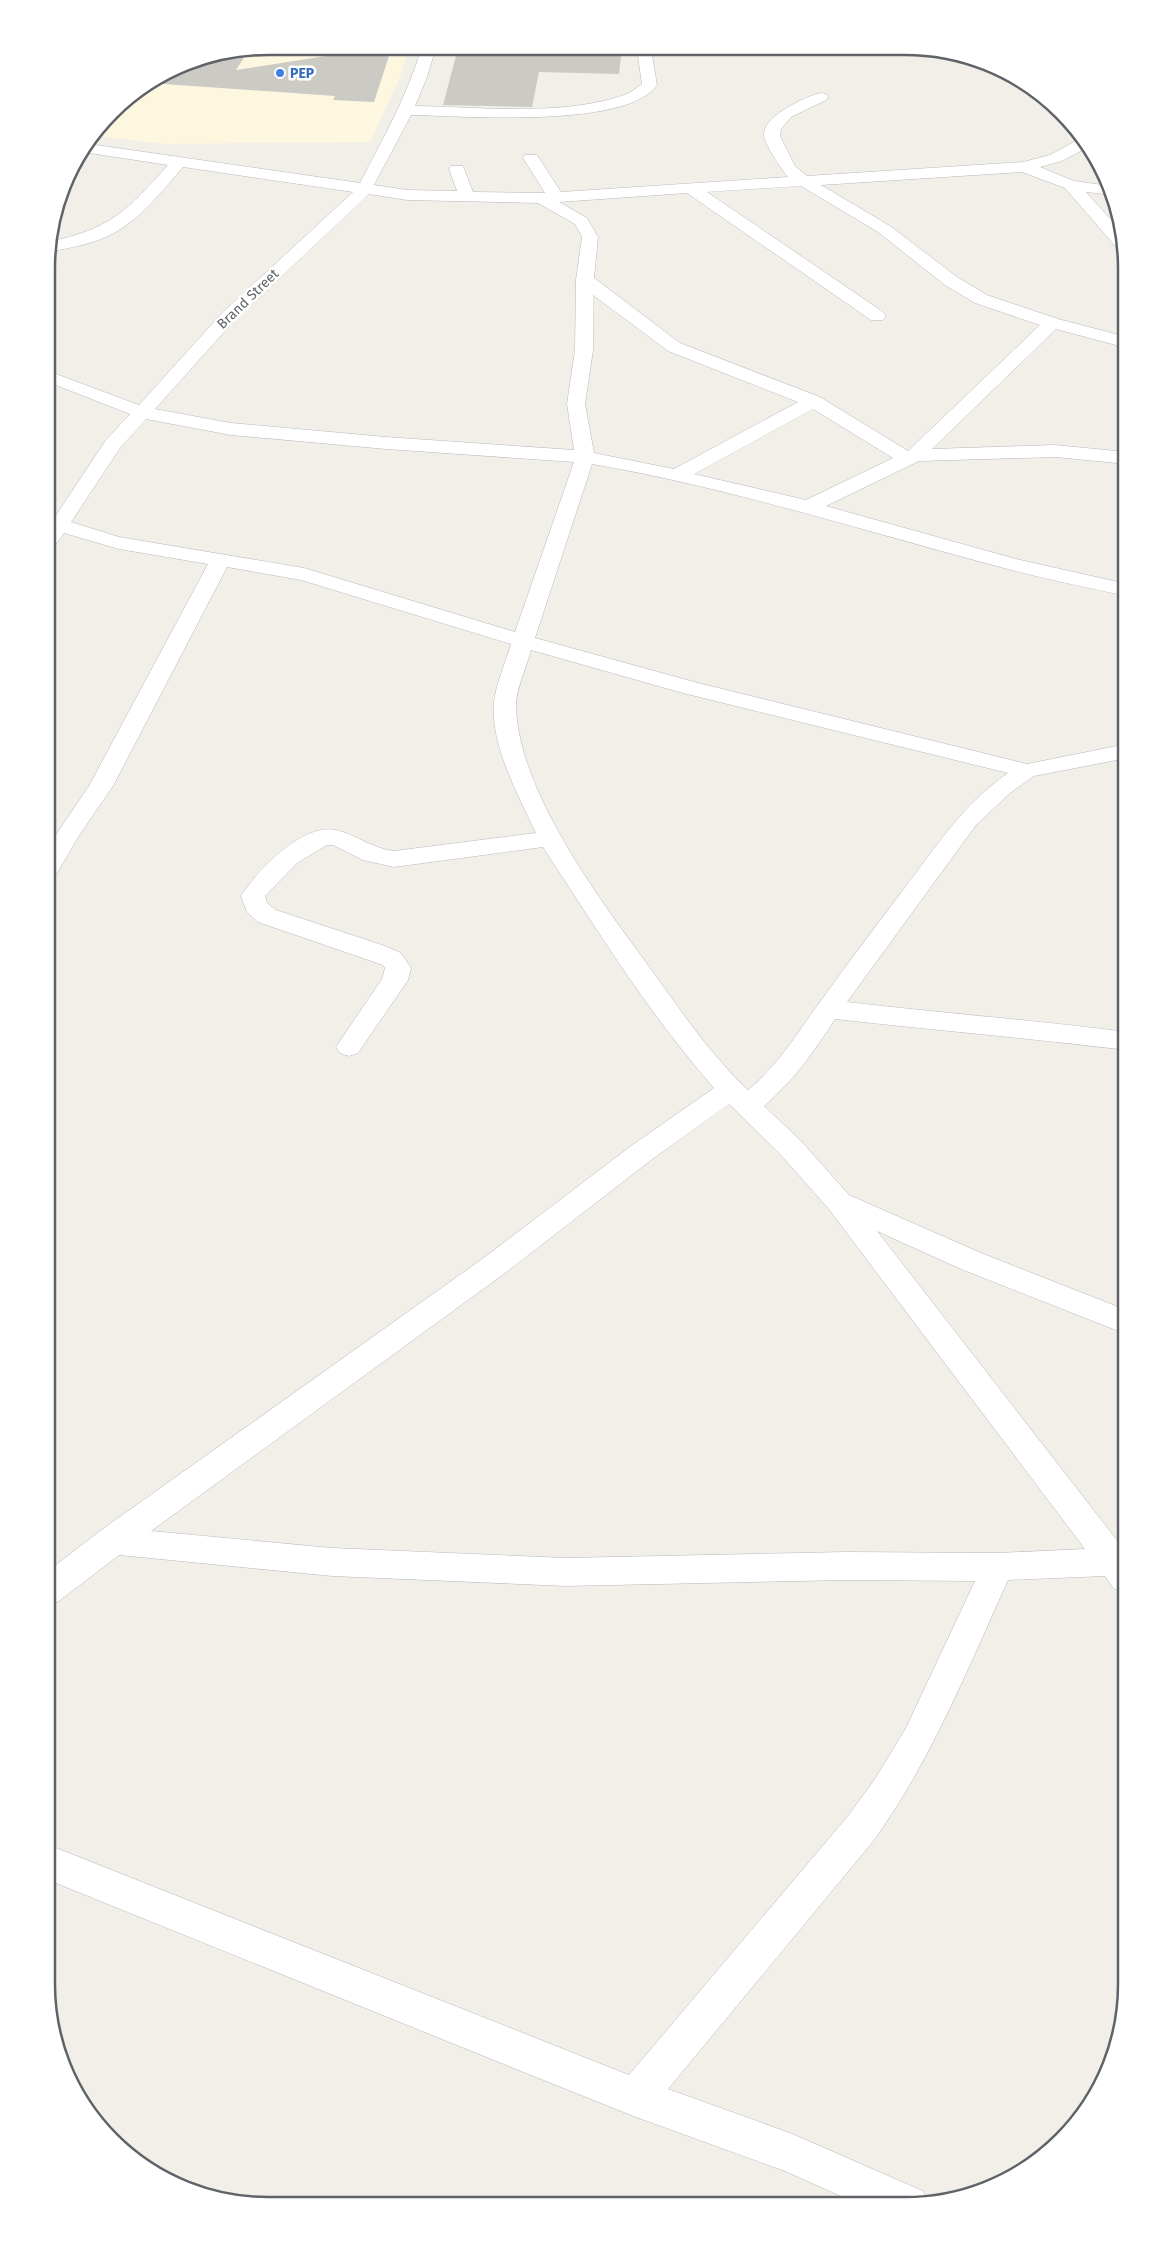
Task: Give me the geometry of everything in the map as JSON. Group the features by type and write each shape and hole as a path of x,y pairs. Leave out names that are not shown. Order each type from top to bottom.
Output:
{"street":[{"name":"Brand Street","path":"55,525 113,444 228,317 364,190 406,110 420,77 427,55"},
{"path":"406,110 547,113 606,105 634,97 650,85 645,55"},
{"path":"821,97 786,114 773,128 772,136 788,167 802,181 852,209 884,230 964,290 997,305 1118,340"},
{"path":"91,149 407,195 549,197 1024,167 1056,158 1079,145"},
{"path":"531,158 549,197 581,221 590,237 585,280 584,350 576,404 585,457 523,641 505,703 508,733 517,766 550,839 616,940 693,1047 739,1098 790,1147 838,1201 1118,1568"},
{"path":"56,245 80,240 106,231 121,222 180,161"},
{"path":"1024,167 1071,185 1103,190"},
{"path":"457,169 467,196"},
{"path":"1071,185 1115,235"},
{"path":"690,188 877,316"},
{"path":"585,280 674,347 814,401 911,458 1055,451 1118,457"},
{"path":"808,507 911,458 1052,322"},
{"path":"55,379 141,412 231,429 386,443 585,457 677,475 808,507 1012,564 1118,588"},
{"path":"677,475 814,401"},
{"path":"55,530 119,543 304,574 523,641 691,688 1027,771"},
{"path":"55,857 66,837 101,786 221,559"},
{"path":"55,1585 112,1541 496,1264 693,1114 739,1098 778,1079 797,1056 828,1008 968,820 1002,788 1027,771 1118,753"},
{"path":"349,1047 395,980 398,968 392,959 376,952 267,916 256,906 253,896 262,883 308,843 330,836 379,857 394,859 550,839"},
{"path":"828,1008 930,1021 1022,1028 1118,1041"},
{"path":"838,1201 971,1261 1118,1319"},
{"path":"112,1541 332,1562 566,1572 846,1566 1118,1571"},
{"path":"636,2097 861,1828 888,1791 918,1739 998,1568"},
{"path":"55,1865 636,2097 790,2153 891,2197"}],"shaded area":[{"path":"254,55 407,55 400,77 370,142 165,144 100,137 127,108 161,83 186,71 213,62"}],"building":[{"path":"333,55 389,55 374,102 333,100 335,96 160,84 199,66 245,56 236,70"},
{"path":"456,55 621,55 619,74 539,72 532,107 443,105"}],"place":[{"name":"PEP","path":"280,73"}]}
